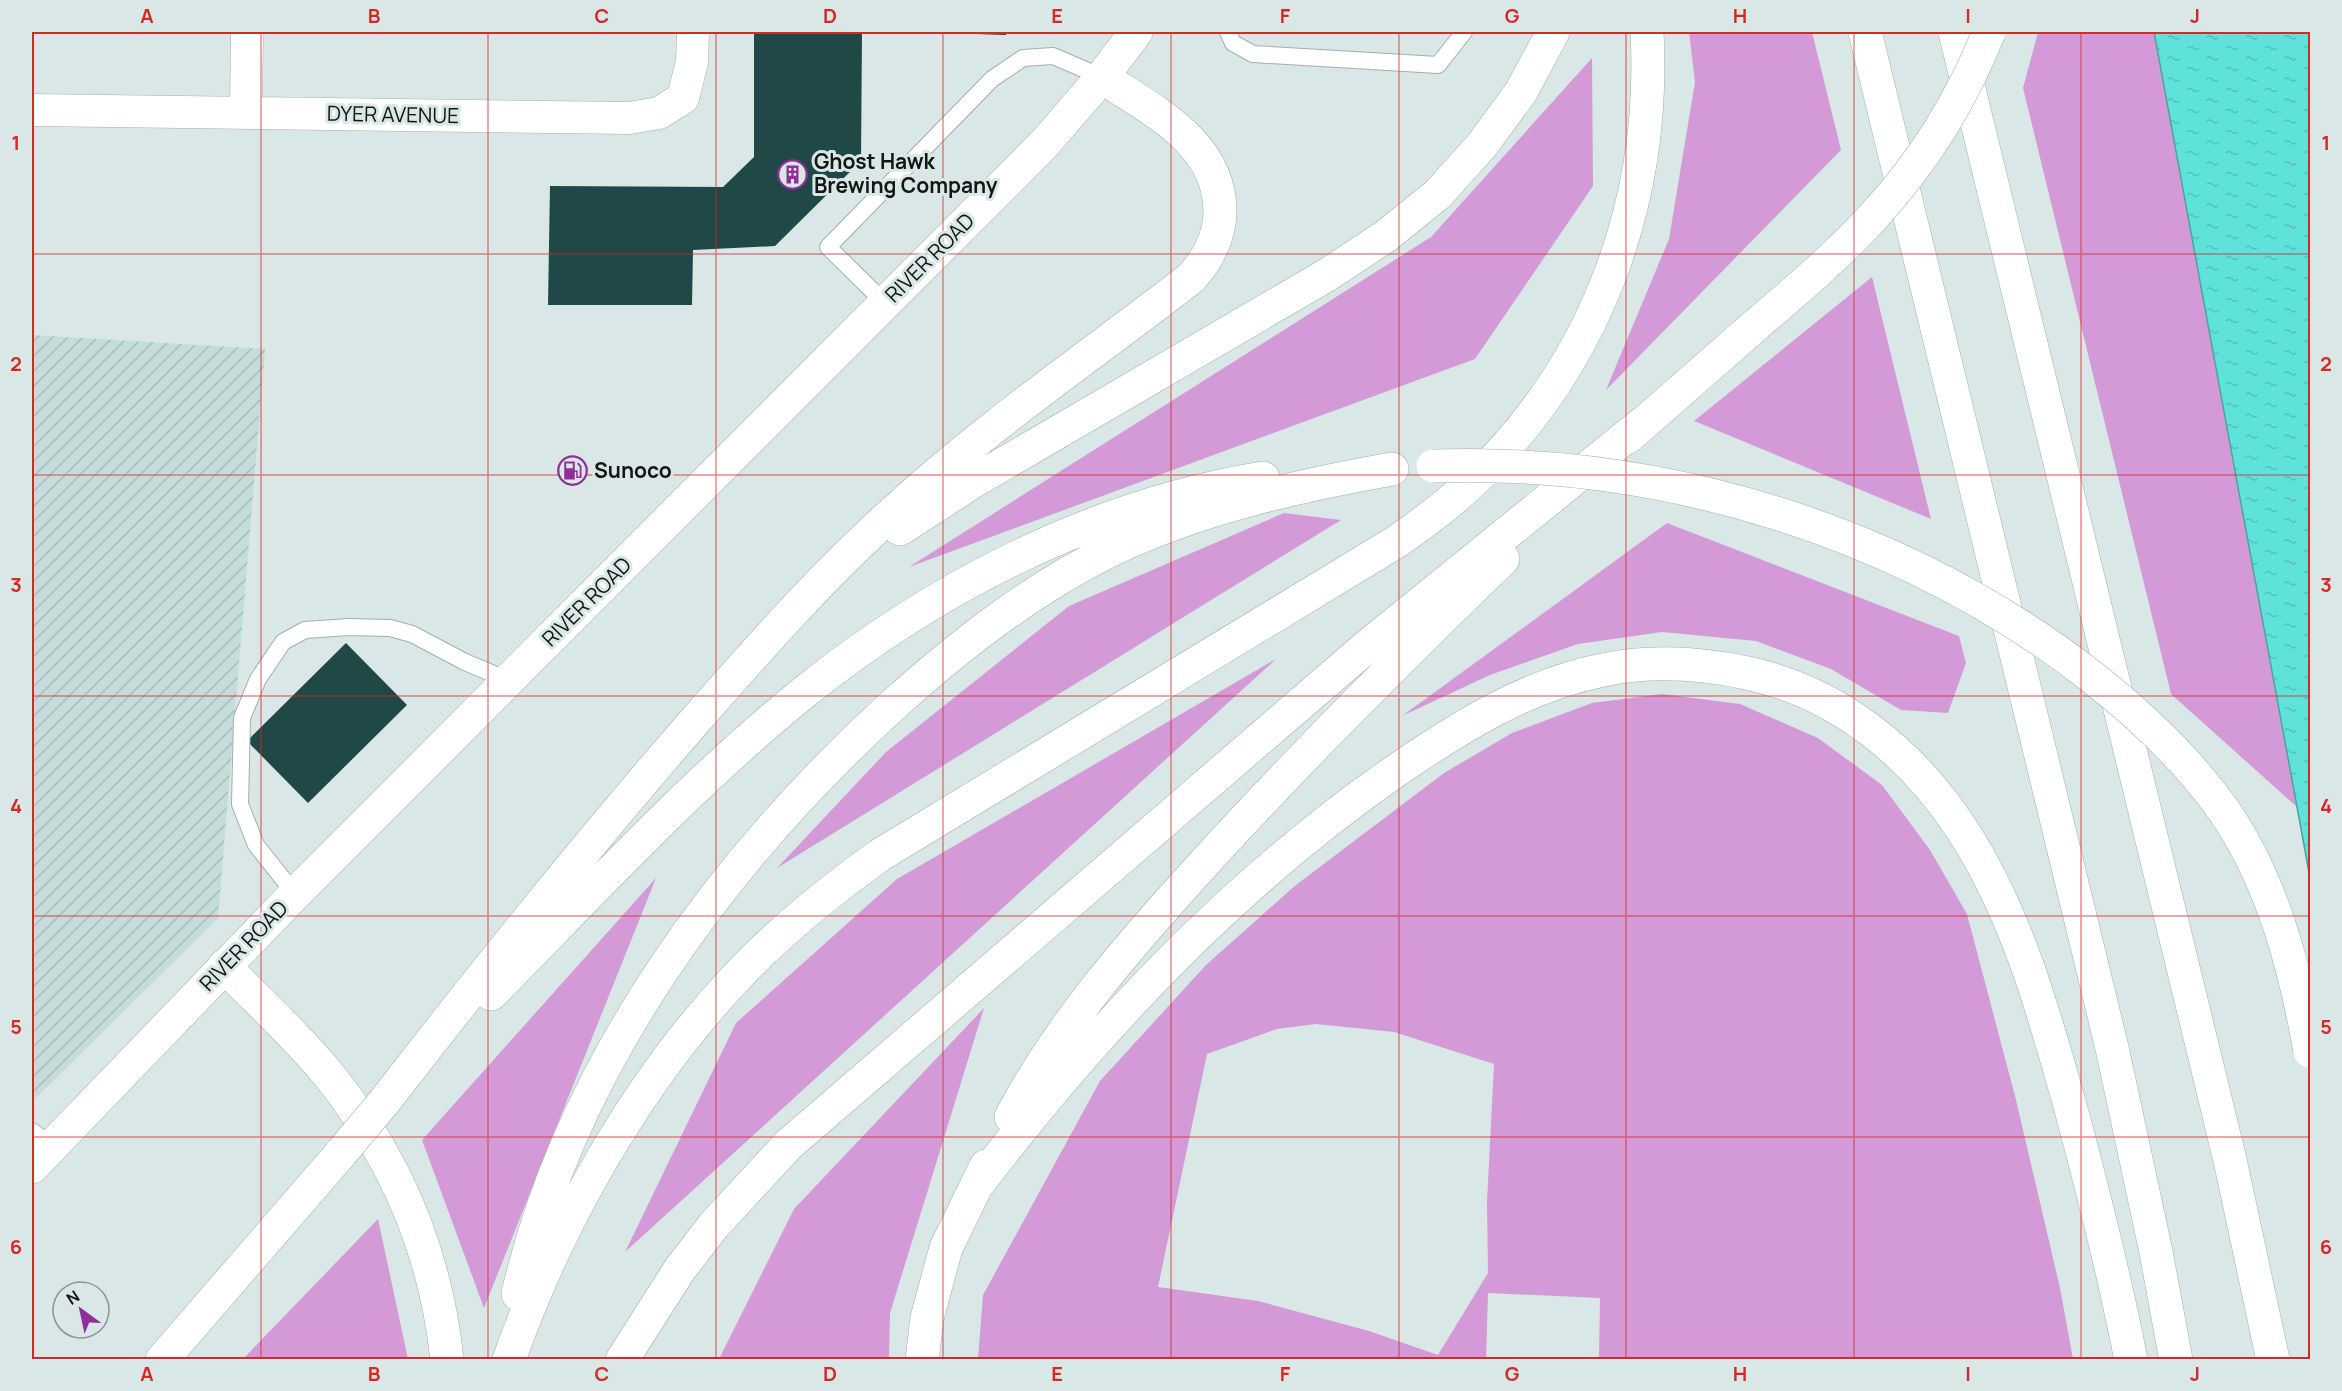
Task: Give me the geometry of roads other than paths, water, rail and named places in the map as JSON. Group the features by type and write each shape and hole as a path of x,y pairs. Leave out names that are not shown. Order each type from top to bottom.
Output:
{"main road":[{"name":"RIVER ROAD","path":"38,1148 224,966 1045,143 1102,77 1136,32"},
{"path":"785,623 867,554 928,510 1327,275 1386,236 1437,194 1482,146 1521,92 1553,32"},
{"path":"509,1359 530,1306 561,1239 627,1121 674,1052 703,1016 732,982 785,930 831,891 880,855 1396,542 1442,508 1495,460 1534,412 1566,367 1611,275 1631,216 1643,154 1648,88 1647,32"},
{"path":"1865,32 2115,1059 2154,1240 2176,1359"},
{"path":"1955,32 2230,1160 2272,1359"},
{"path":"622,1359 680,1269 714,1226 788,1144 1395,623 1643,423 1849,242 1896,190 1938,133 1955,104 1989,32"},
{"path":"162,1359 384,1102 537,907 709,706 859,544 940,471 1182,285 1206,262 1220,223 1220,203 1216,182 1209,165 1200,150 1173,125 1102,77"},
{"path":"922,1359 927,1318 946,1248 1003,1130 1041,1063 1090,993 1219,847 1366,692 1643,423"},
{"path":"384,1102 606,875 706,779 803,693 902,623 1006,563 1055,540 1144,506 1214,486 1285,474 1358,468 1392,469 1433,466 1504,465 1592,472 1690,490 1762,509 1856,542 1906,564 1977,601 2044,642 2132,711 2177,754 2223,810 2258,872 2272,904 2292,969 2310,1051"},
{"path":"504,1359 522,1277 553,1180 585,1108 612,1056 681,945 725,884 778,820 847,748 919,682 993,622 1071,572 1111,551 1167,527 1243,502 1392,469"},
{"path":"978,1184 1060,1081 1148,986 1232,901 1270,867 1343,809 1442,739 1519,698 1560,682 1601,670 1664,663 1735,670 1770,678 1802,690 1830,702 1866,726 1913,768 1939,798 1962,829 1981,862 2014,933 2059,1065 2108,1250 2131,1359"},
{"path":"224,966 327,1073 363,1123 384,1159 422,1237 438,1300 447,1359"}],"street":[{"path":"246,113 247,32"},
{"name":"DYER AVENUE","path":"32,110 629,118 659,113 682,98 692,62 693,32"}],"lane":[{"path":"1228,32 1233,43 1252,54 1438,65 1464,32"},
{"path":"885,303 828,247 992,79 1023,58 1053,56 1102,77"},
{"path":"295,894 256,845 240,804 242,718 258,679 283,642 305,630 349,627 390,628 412,634 465,662 508,680"}],"water":[{"path":"2154,32 2310,32 2310,878 2297,807"}],"place":[{"name":"Ghost Hawk Brewing Company","path":"793,174"},
{"name":"Sunoco","path":"573,471"}]}
